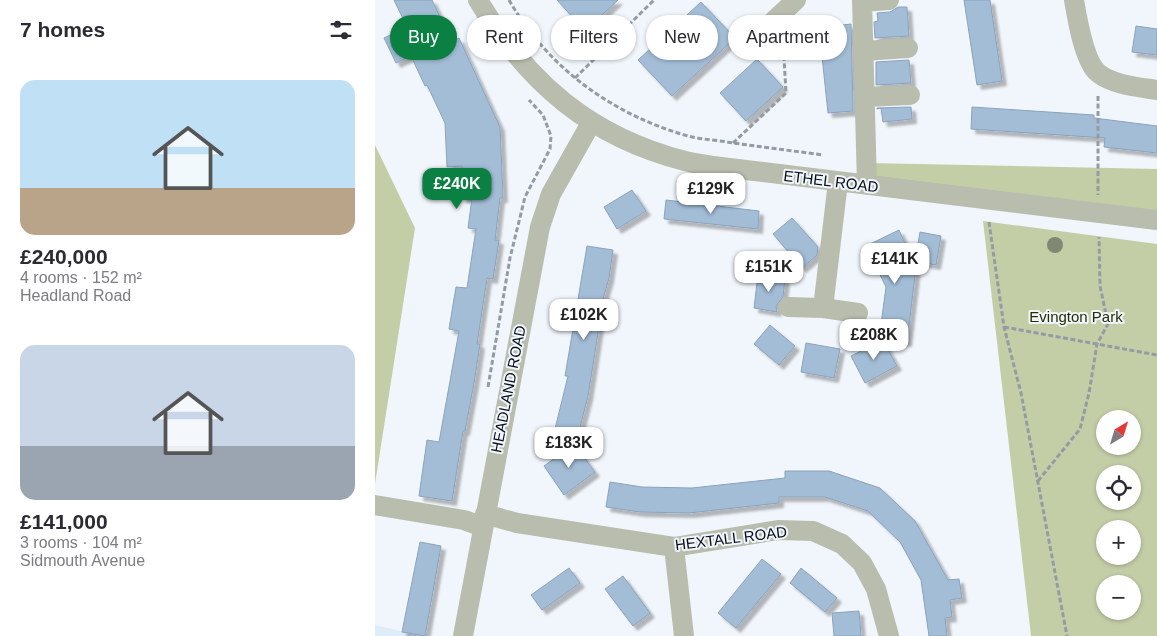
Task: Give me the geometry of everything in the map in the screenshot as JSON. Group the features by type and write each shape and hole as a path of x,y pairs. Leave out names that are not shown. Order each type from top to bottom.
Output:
{"street":[{"path":"780,15 796,0"},
{"path":"867,185 862,1 889,0"},
{"path":"1074,0 1083,46 1097,72 1125,84 1157,90"},
{"name":"ETHEL ROAD","path":"485,3 514,55 549,91 591,123 619,138 687,161 838,182 1157,220"},
{"path":"863,51 908,48"},
{"path":"865,97 910,95"},
{"name":"HEADLAND ROAD","path":"463,636 540,227 551,194 591,123"},
{"path":"823,308 838,182"},
{"path":"788,307 823,308 858,313"},
{"name":"HEXTALL ROAD","path":"375,506 464,520 484,520 517,524 674,547 778,530 813,531 842,544 862,563 876,589 889,636"},
{"path":"674,547 685,636"}],"path":[{"path":"509,0 521,20 542,47 575,78 607,101 642,121 690,136 823,155"},
{"path":"575,78 655,0"},
{"path":"733,143 786,93 784,60"},
{"path":"1097,72 1097,213"},
{"path":"487,389 510,258 525,197 550,149 551,136 543,115 526,96"},
{"path":"989,222 1004,327 1021,393 1067,636"},
{"path":"1038,482 1080,429 1089,393 1097,344 1108,324 1100,286 1099,237"},
{"path":"1004,327 1157,355"}],"shaded area":[{"path":"375,625 421,636 375,636"}],"green space":[{"path":"375,145 415,228 375,484"},
{"path":"868,163 1157,169 1157,216 867,185"},
{"name":"Evington Park","path":"983,221 1157,244 1157,636 1031,636"}],"building":[{"path":"394,0 432,0 439,15 401,15"},
{"path":"557,0 618,0 602,15 571,15"},
{"path":"964,0 990,0 1002,81 977,85"},
{"path":"701,2 713,15 687,15"},
{"path":"898,7 907,7 909,36 875,38 874,22 878,21 877,13 890,12"},
{"path":"718,20 728,31 728,44 718,54"},
{"path":"847,24 851,24 853,111 828,113 822,60 847,60"},
{"path":"1136,26 1157,29 1157,55 1132,52"},
{"path":"390,35 390,50 384,38"},
{"path":"459,38 467,55 467,60 469,60 500,127 503,198 500,198 495,240 499,240 493,279 487,278 477,344 480,344 474,383 465,431 463,431 452,501 419,496 427,440 439,442 459,331 449,329 456,287 467,288 476,229 468,228 472,198 462,198 462,166 447,167 445,123 427,85 425,86 413,60 457,60 457,39"},
{"path":"646,53 646,60 711,60 672,96 638,60"},
{"path":"756,60 783,87 746,121 720,93"},
{"path":"909,60 911,83 876,85 876,62"},
{"path":"911,107 912,119 883,122 881,108 877,109 877,108"},
{"path":"972,107 1094,115 1094,118 1157,126 1157,153 1104,147 1105,138 971,129"},
{"path":"632,190 646,211 617,229 604,207"},
{"path":"666,200 759,211 758,229 664,219"},
{"path":"792,218 818,247 817,255 802,268 773,234"},
{"path":"899,230 916,267 907,342 879,339 886,287 866,246"},
{"path":"920,232 941,236 936,265 915,261"},
{"path":"587,246 613,250 609,278 599,313 601,314 588,396 577,439 554,433 568,376 565,376"},
{"path":"758,275 785,279 783,297 776,306 777,312 754,308"},
{"path":"770,325 795,346 779,365 754,344"},
{"path":"883,340 897,366 865,383 851,356"},
{"path":"806,343 840,349 834,378 801,372"},
{"path":"574,444 595,472 564,495 544,466"},
{"path":"785,471 829,471 880,488 915,521 948,580 959,579 962,598 950,600 952,617 945,618 947,636 929,636 921,580 900,542 868,511 825,497 779,497 779,503 689,513 640,512 606,507 610,482 642,487 692,488 785,478"},
{"path":"420,542 441,546 425,636 402,632"},
{"path":"762,559 781,574 736,628 718,613"},
{"path":"569,568 580,583 542,610 531,595"},
{"path":"801,568 837,598 825,612 790,583"},
{"path":"623,576 650,613 633,626 605,589"},
{"path":"859,611 861,636 834,636 832,613"}]}
